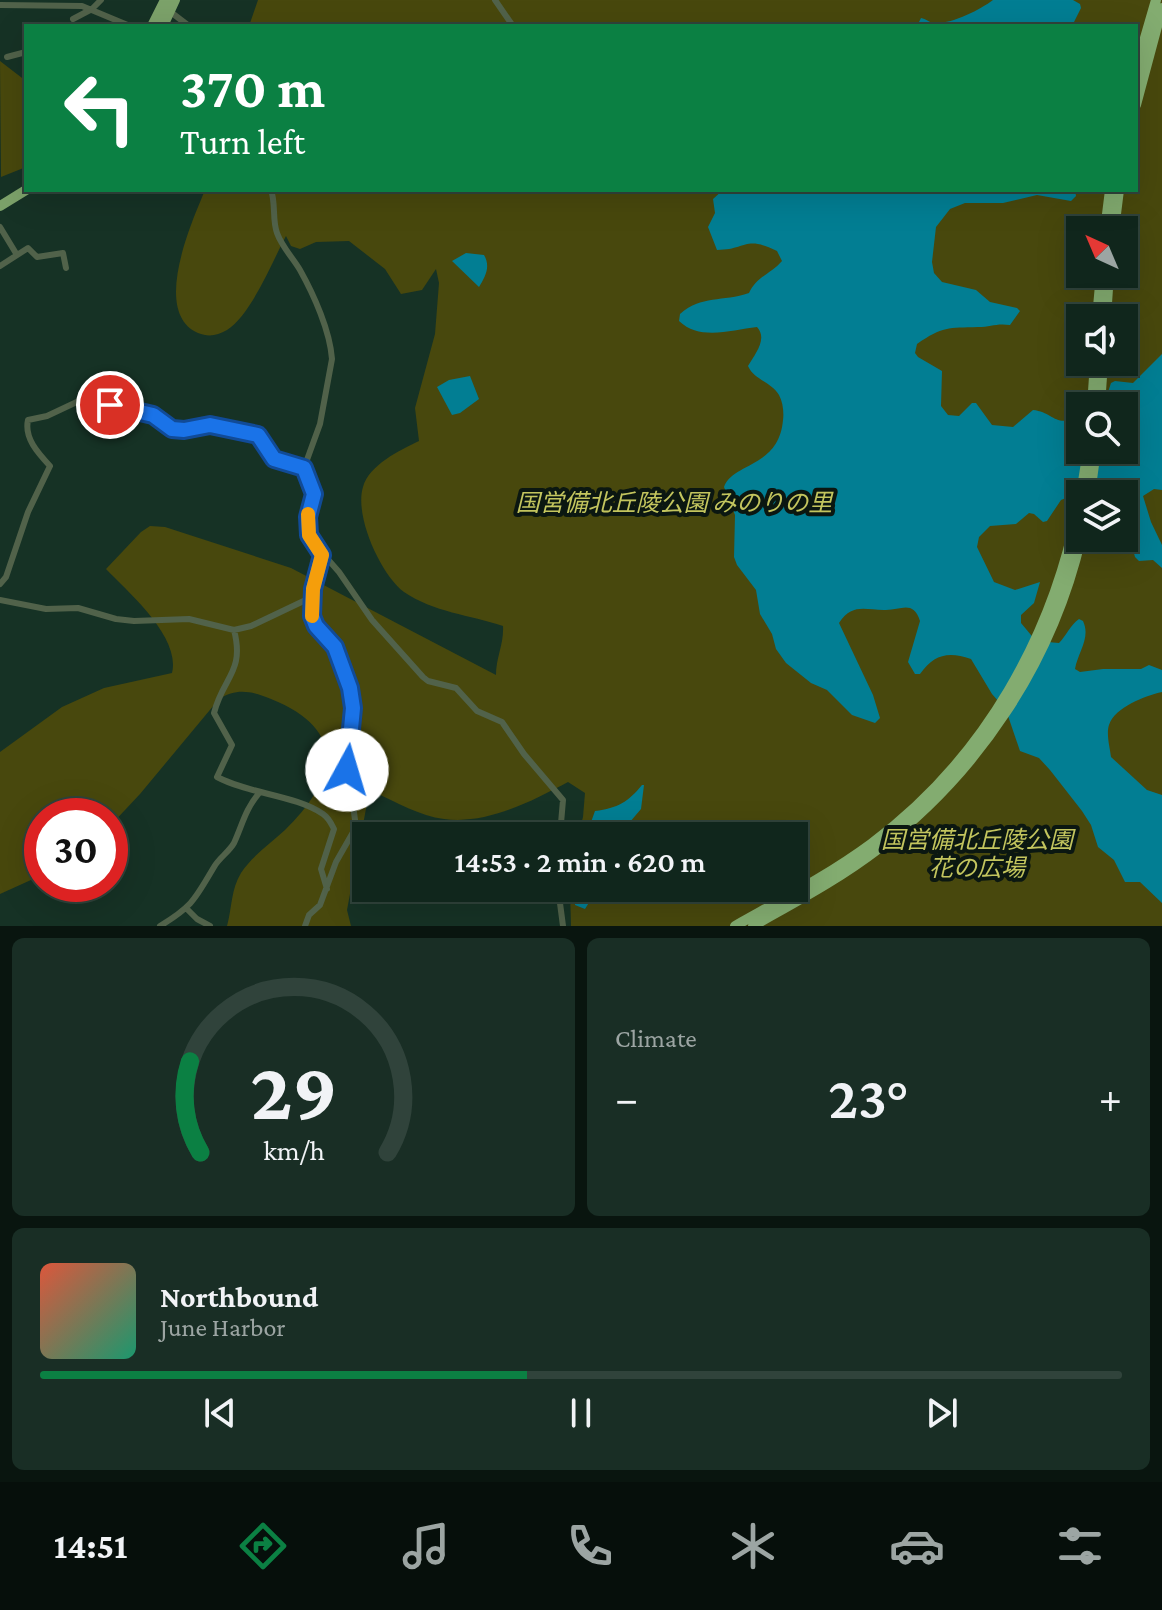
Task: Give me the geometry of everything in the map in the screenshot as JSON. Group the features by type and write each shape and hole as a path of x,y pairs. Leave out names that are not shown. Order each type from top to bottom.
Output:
{"highway":[{"path":"1138,62 1156,0"},
{"path":"153,24 168,4"},
{"path":"163,24 168,4"},
{"path":"1138,98 1162,8"},
{"path":"0,206 24,191"},
{"path":"1107,216 1110,192"},
{"path":"1116,216 1119,192"},
{"path":"1044,635 1067,552"},
{"path":"753,926 850,869 902,830 969,763 1044,635 1070,577 1077,552"},
{"path":"735,926 827,873 895,825 999,716"}],"street":[{"path":"73,19 101,0"},
{"path":"495,0 512,24"},
{"path":"0,5 34,3 92,9 126,24"},
{"path":"168,4 187,24"},
{"path":"7,57 24,53"},
{"path":"272,192 277,234 310,289 331,348 332,359 320,424 304,468 314,494 308,517 309,535 372,620 414,670 428,681 456,688 477,711 508,728 524,754 563,800 561,822"},
{"path":"0,227 17,255"},
{"path":"0,266 28,248 37,257 63,253 66,268"},
{"path":"0,584 6,577 28,512 50,466 28,438 28,420 47,416 81,400 153,415 172,429 210,425 258,435 274,459 304,468"},
{"path":"322,555 312,597 312,616 316,626 339,654 352,698 347,770 355,822"},
{"path":"0,600 46,609 78,608 134,621 189,619 234,630 251,626 312,597"},
{"path":"234,630 239,648 236,663 214,713 232,745 217,777 238,787 319,812 330,822 334,829 321,869 327,889"},
{"path":"160,926 187,909 208,881 218,862 232,847 246,808 259,793"},
{"path":"305,926 309,915 320,905 336,862 352,834"},
{"path":"560,902 563,926"},
{"path":"187,909 210,926"}],"green space":[{"path":"258,0 1162,0 1162,926 571,926 570,902 808,902 808,822 582,822 585,793 568,782 509,810 460,820 426,815 374,792 368,798 364,822 352,822 352,883 347,910 351,926 227,926 233,892 241,873 285,830 316,792 324,774 326,757 323,741 313,725 296,711 264,696 244,692 219,699 128,807 128,798 24,798 24,883 0,894 0,752 62,707 104,688 172,673 173,659 161,630 106,569 150,526 165,527 291,568 496,675 503,626 439,609 404,592 379,559 362,513 361,499 366,479 386,459 419,441 415,408 435,334 439,283 436,269 422,290 401,294 385,269 349,241 316,242 300,249 291,246 286,236 244,313 227,330 209,335 198,333 184,322 177,306 176,287 185,244 204,192 1138,192 1138,24 250,24"},
{"path":"0,61 24,79 24,168 1,177"}],"water":[{"path":"993,0 1073,0 1081,8 1073,24 918,24 921,18 940,23 973,12"},
{"path":"721,192 1075,192 1071,201 1037,195 1003,203 965,203 950,209 936,227 932,262 934,273 942,282 976,290 990,302 1020,311 1010,325 940,331 917,344 915,353 942,371 941,406 948,415 959,416 972,403 976,403 992,425 1013,427 1033,410 1066,421 1066,464 1138,464 1138,392 1108,392 1115,381 1133,383 1162,354 1162,490 1154,489 1143,496 1162,545 1162,568 1153,560 1139,561 1135,557 1134,552 1138,552 1138,480 1066,480 1066,498 1061,500 1047,521 1043,522 1029,513 1016,524 990,526 979,537 977,547 994,582 1015,590 1040,582 1034,603 1021,615 1021,623 1036,641 1059,643 1076,621 1083,621 1085,639 1075,669 1080,672 1141,669 1149,665 1162,670 1162,692 1139,699 1117,713 1108,733 1111,757 1147,790 1162,795 1162,903 1140,882 1125,882 1114,860 1098,847 1091,825 1082,811 1050,770 1039,758 1020,751 1006,710 992,694 971,659 942,656 920,674 915,674 908,662 920,621 914,610 859,609 849,613 839,623 873,695 880,718 875,723 852,715 827,690 811,683 786,663 776,649 772,634 760,614 756,590 734,557 735,515 724,487 736,473 765,456 773,447 780,436 783,420 781,401 776,391 754,375 748,366 761,341 757,327 706,332 696,331 679,321 680,314 696,304 749,293 782,261 777,251 758,244 717,250 708,227 715,213 713,199"},
{"path":"466,253 484,255 486,259 486,272 479,287 452,261"},
{"path":"470,376 479,399 452,415 437,387 449,380"},
{"path":"644,785 641,809 630,822 591,822 595,811 610,808"},
{"path":"575,902 589,902 585,909 575,905"}],"slow traffic":[{"path":"308,514 310,539 322,555 313,589 312,616"}],"route":[{"path":"110,405 153,415 172,429 210,425 258,435 274,459 304,468 314,494 308,517 309,535 322,555 313,589 312,616 316,626 339,654 352,698 347,770"}],"park label":[{"name":"国営備北丘陵公園 みのりの里","path":"674,502"},
{"name":"国営備北丘陵公園 花の広場","path":"977,853"}]}
